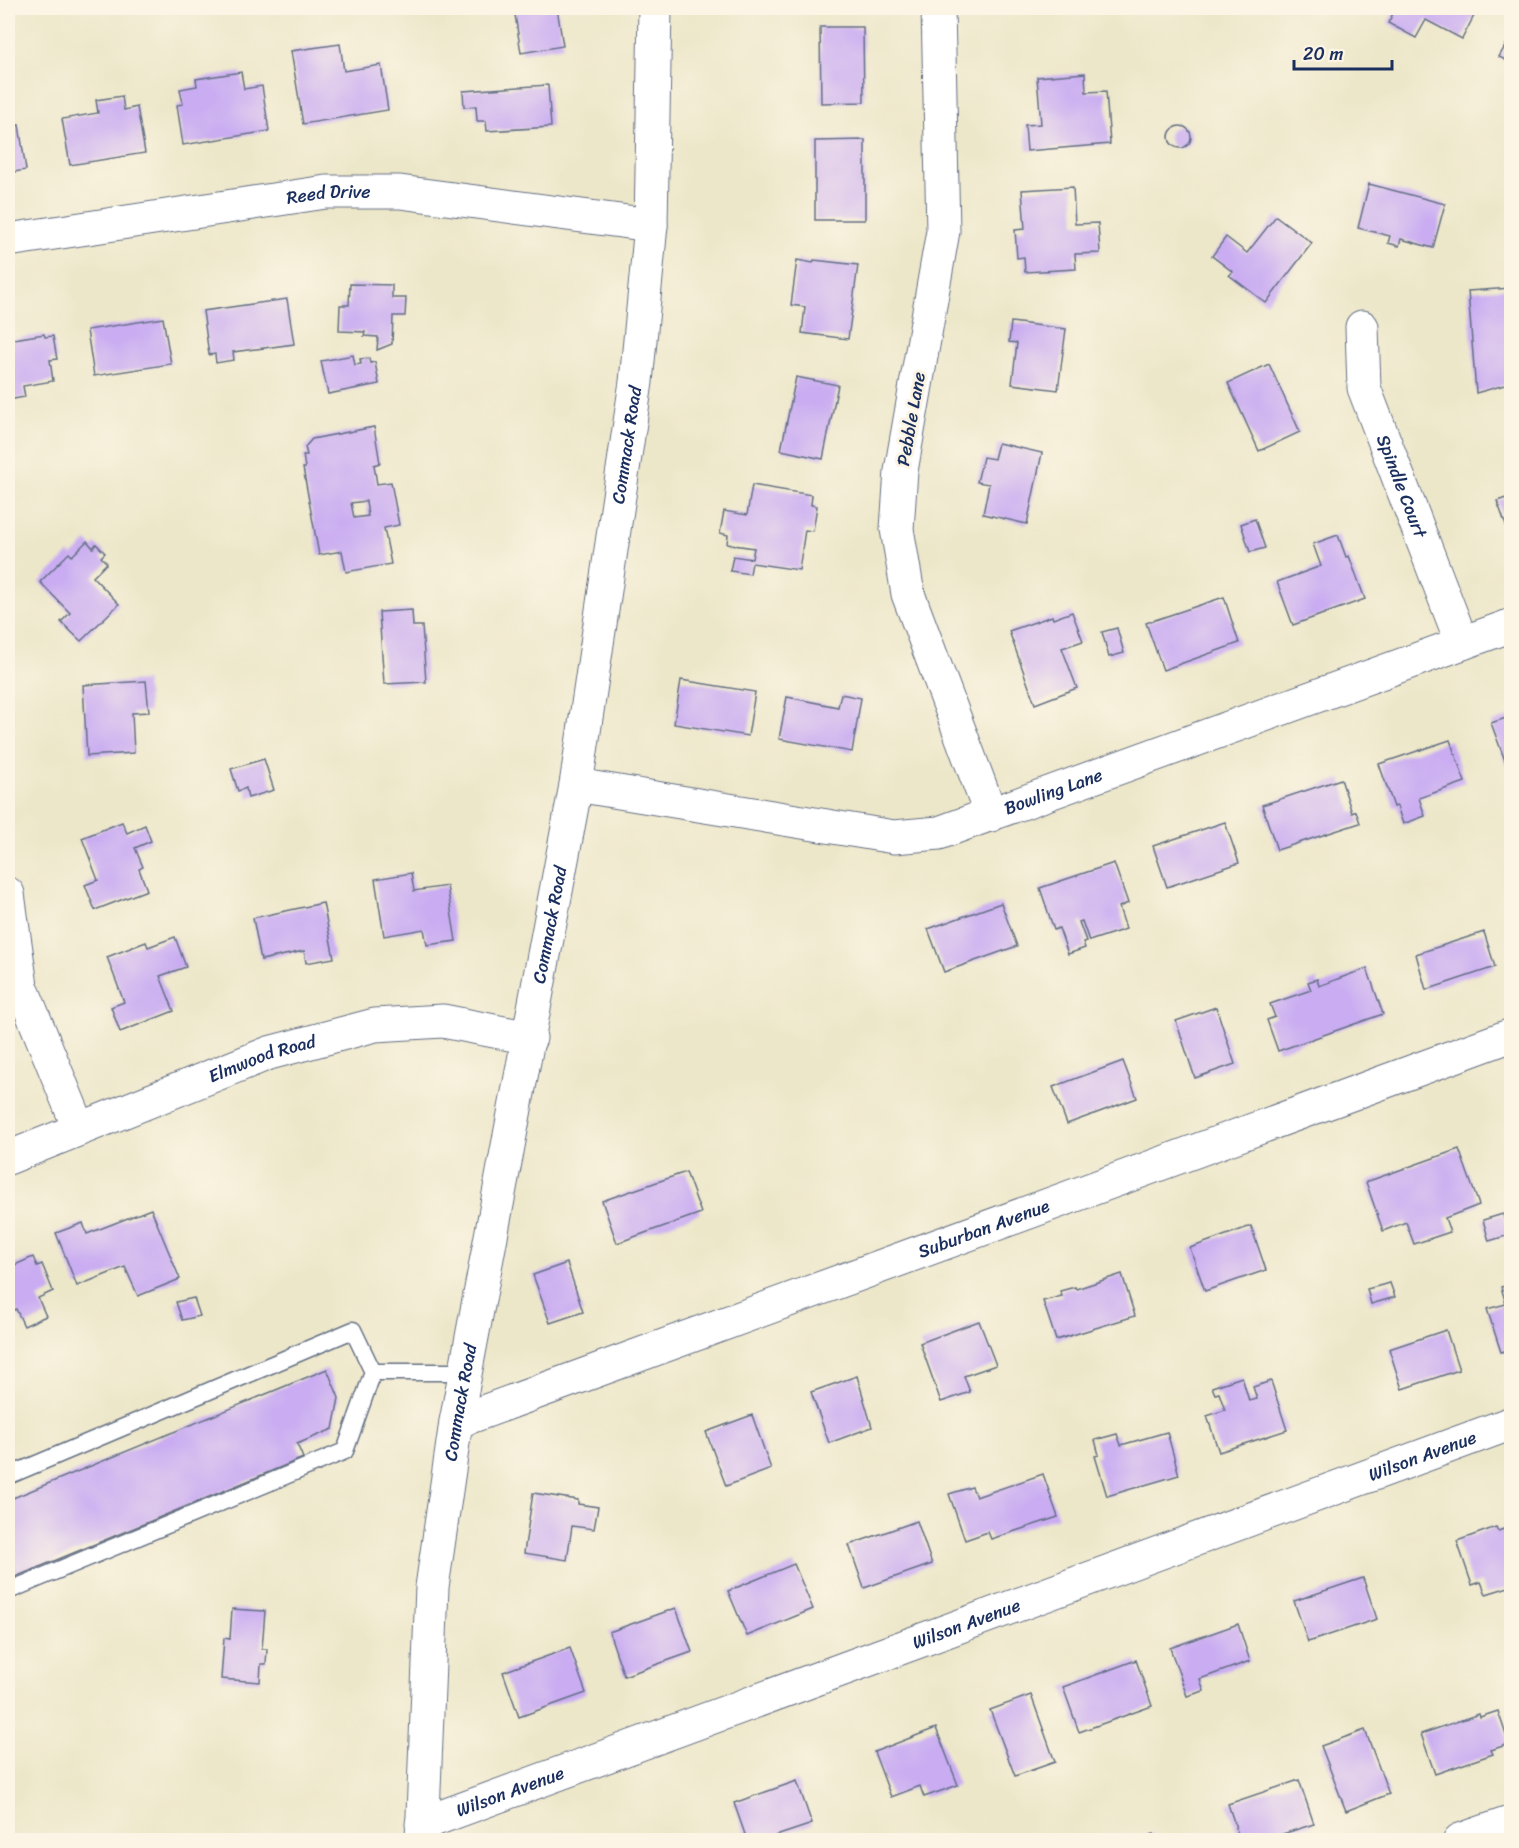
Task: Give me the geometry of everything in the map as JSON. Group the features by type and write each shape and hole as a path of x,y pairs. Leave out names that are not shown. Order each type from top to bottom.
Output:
{"street":[{"name":"Commack Road","path":"422,1832 432,1587 456,1422 576,784 632,412 651,225 655,8"},
{"name":"Pebble Lane","path":"938,8 943,231 902,471 897,529 908,594 992,815"},
{"name":"Reed Drive","path":"8,240 326,192 400,192 651,225"},
{"name":"Spindle Court","path":"1362,327 1364,388 1462,643"},
{"name":"Bowling Lane","path":"576,784 894,837 939,833 1512,625"},
{"path":"8,894 21,986 79,1128"},
{"name":"Elmwood Road","path":"8,1158 269,1053 375,1025 443,1021 530,1038"},
{"name":"Suburban Avenue","path":"456,1422 1512,1035"},
{"name":"Wilson Avenue","path":"422,1832 1512,1423"},
{"path":"1460,1840 1512,1822"}],"lane":[{"path":"8,1476 353,1329 373,1372 345,1450 8,1591"},
{"path":"373,1372 465,1372"}],"building":[{"path":"514,8 557,8 563,46 521,53"},
{"path":"1396,8 1478,8 1462,39 1426,20 1416,38 1388,23"},
{"path":"820,27 863,27 864,102 821,103"},
{"path":"1512,34 1512,63 1499,57"},
{"path":"340,44 344,71 381,65 388,110 303,124 291,51"},
{"path":"241,72 244,89 262,86 269,131 183,145 177,105 183,104 180,89 197,86 196,79"},
{"path":"1085,73 1086,92 1106,91 1110,144 1027,151 1025,125 1041,124 1037,77"},
{"path":"548,85 551,127 487,131 486,121 477,121 476,106 464,107 463,91"},
{"path":"122,96 124,110 137,107 145,153 70,165 62,119 98,113 96,100"},
{"path":"19,125 26,170 8,173 8,127"},
{"path":"1180,126 1190,133 1191,137 1184,147 1180,148 1170,141 1169,137 1176,127"},
{"path":"865,140 865,220 815,220 815,141"},
{"path":"1369,184 1445,204 1433,248 1401,239 1399,246 1388,243 1390,236 1358,228"},
{"path":"1073,187 1075,224 1098,223 1100,253 1075,254 1076,269 1025,272 1024,257 1017,258 1015,230 1025,229 1022,190"},
{"path":"1276,216 1312,243 1266,303 1229,275 1233,272 1212,256 1226,237 1247,253"},
{"path":"797,260 858,265 848,339 802,333 805,307 791,305"},
{"path":"350,284 392,285 392,298 406,298 405,316 393,316 392,344 377,350 378,337 364,336 365,332 339,331 340,305 349,305"},
{"path":"1512,288 1512,383 1476,393 1468,291"},
{"path":"287,299 294,344 233,352 234,360 216,363 215,354 209,355 203,311"},
{"path":"163,318 171,364 94,376 87,330"},
{"path":"1011,322 1066,329 1058,390 1012,384 1017,343 1009,342"},
{"path":"44,334 45,337 53,336 57,359 50,360 53,381 23,386 25,397 8,400 8,340"},
{"path":"353,355 355,365 361,364 360,359 369,358 370,363 375,362 379,384 328,394 321,361"},
{"path":"1269,364 1300,432 1259,451 1228,383"},
{"path":"796,377 838,385 823,459 781,450"},
{"path":"374,427 380,463 374,465 377,484 391,482 399,525 384,528 391,564 346,572 342,551 319,555 303,468 305,468 303,455 307,455 305,447 312,439","holes":["366,501 368,516 354,518 351,503"]},
{"path":"998,443 1042,453 1027,524 983,514 989,484 977,482 983,457 994,459"},
{"path":"752,485 812,495 811,505 817,506 813,531 805,530 799,570 752,563 750,574 730,571 733,556 752,559 754,548 727,544 728,535 720,533 724,511 747,515"},
{"path":"1512,496 1512,539 1511,539 1497,501"},
{"path":"1255,519 1265,548 1250,552 1241,524"},
{"path":"1338,535 1346,557 1349,556 1365,599 1293,625 1277,582 1321,566 1313,544"},
{"path":"87,541 93,548 96,544 105,553 101,557 107,563 93,577 119,604 81,641 61,622 70,613 40,582 69,553 72,556"},
{"path":"1224,597 1239,643 1163,670 1146,623"},
{"path":"412,610 413,626 422,626 426,682 384,684 379,612"},
{"path":"1072,612 1083,641 1062,648 1077,688 1035,704 1009,631 1052,616 1053,619"},
{"path":"1117,628 1124,653 1109,657 1102,632"},
{"path":"681,680 755,692 748,736 674,724"},
{"path":"146,681 149,712 132,713 134,753 87,756 83,685"},
{"path":"841,694 861,698 852,752 779,739 787,697 838,707"},
{"path":"1512,716 1512,764 1507,766 1491,723"},
{"path":"1450,740 1465,782 1419,798 1425,816 1403,824 1397,806 1394,807 1379,764"},
{"path":"264,759 274,790 248,798 246,788 238,791 231,769"},
{"path":"1341,779 1352,813 1356,811 1360,823 1277,850 1262,805"},
{"path":"122,822 127,833 145,825 151,841 135,848 143,867 139,869 147,890 95,910 85,885 98,880 82,838"},
{"path":"1225,822 1239,863 1167,887 1153,846"},
{"path":"1114,863 1128,903 1119,907 1126,929 1089,941 1082,921 1079,922 1086,941 1083,942 1085,948 1068,954 1059,928 1054,930 1040,888"},
{"path":"411,873 414,891 447,886 456,941 427,945 424,929 384,936 375,879"},
{"path":"323,903 334,958 306,963 304,951 261,960 253,918"},
{"path":"1001,903 1017,946 944,972 928,929"},
{"path":"1484,932 1495,967 1426,990 1416,954"},
{"path":"175,937 186,967 160,976 174,1011 120,1032 111,1007 124,1002 107,957 146,942 148,947"},
{"path":"1367,968 1383,1014 1278,1051 1267,1020 1275,1017 1270,1004 1311,990 1308,982 1317,979 1319,986"},
{"path":"1216,1007 1235,1064 1195,1078 1176,1021"},
{"path":"1123,1061 1137,1098 1067,1124 1053,1087"},
{"path":"1459,1149 1479,1205 1445,1218 1450,1232 1414,1244 1406,1222 1383,1231 1366,1182"},
{"path":"686,1172 701,1213 617,1243 602,1201"},
{"path":"151,1209 180,1279 138,1296 125,1267 77,1286 56,1233 83,1223 87,1234"},
{"path":"1503,1214 1509,1235 1489,1241 1483,1220"},
{"path":"1251,1226 1266,1270 1205,1291 1190,1248"},
{"path":"33,1257 37,1266 42,1264 53,1291 38,1298 46,1316 24,1326 16,1309 8,1313 8,1268"},
{"path":"567,1263 583,1312 550,1323 533,1275"},
{"path":"1122,1274 1135,1316 1056,1340 1043,1301 1062,1296 1060,1291 1075,1287 1076,1289"},
{"path":"1390,1283 1395,1297 1371,1304 1367,1289"},
{"path":"1512,1284 1512,1349 1501,1352 1487,1309 1506,1304 1501,1287"},
{"path":"194,1298 200,1316 182,1320 176,1302"},
{"path":"979,1321 996,1365 964,1376 970,1392 941,1402 920,1343"},
{"path":"1446,1330 1459,1370 1402,1389 1389,1349"},
{"path":"327,1369 339,1398 333,1429 297,1444 303,1458 8,1580 8,1500"},
{"path":"857,1376 872,1427 829,1443 811,1392"},
{"path":"1242,1377 1249,1401 1257,1399 1253,1387 1271,1381 1287,1430 1219,1452 1207,1416 1225,1410 1219,1393 1215,1394 1212,1387"},
{"path":"752,1415 771,1469 726,1486 706,1432"},
{"path":"1167,1432 1179,1475 1107,1496 1095,1456 1099,1455 1095,1440 1117,1434 1121,1445"},
{"path":"1043,1474 1058,1517 991,1539 988,1532 965,1540 949,1494 972,1487 976,1497"},
{"path":"533,1493 578,1500 578,1504 598,1507 594,1529 572,1526 567,1560 524,1553"},
{"path":"917,1521 932,1564 864,1588 849,1545"},
{"path":"1512,1526 1512,1586 1486,1594 1481,1582 1472,1585 1457,1541 1496,1527 1498,1531"},
{"path":"794,1564 813,1609 747,1636 728,1591"},
{"path":"1363,1578 1377,1619 1308,1642 1294,1601"},
{"path":"676,1608 692,1652 624,1676 609,1632"},
{"path":"232,1609 265,1611 262,1649 267,1649 266,1664 261,1664 260,1682 221,1679 224,1638 230,1639"},
{"path":"1238,1624 1250,1661 1200,1679 1204,1691 1187,1696 1170,1648"},
{"path":"570,1648 586,1693 519,1717 503,1672"},
{"path":"1136,1660 1152,1706 1079,1732 1063,1687"},
{"path":"1031,1695 1055,1762 1015,1776 990,1710"},
{"path":"1498,1711 1509,1744 1491,1750 1493,1754 1435,1774 1421,1734 1479,1714 1480,1717"},
{"path":"936,1728 958,1785 924,1797 920,1786 891,1797 874,1752"},
{"path":"1365,1730 1389,1794 1346,1811 1321,1746"},
{"path":"1299,1780 1314,1824 1264,1840 1240,1840 1228,1804"},
{"path":"797,1781 812,1824 764,1840 747,1840 734,1803"},
{"path":"1154,1834 1156,1840 1135,1840"}]}
